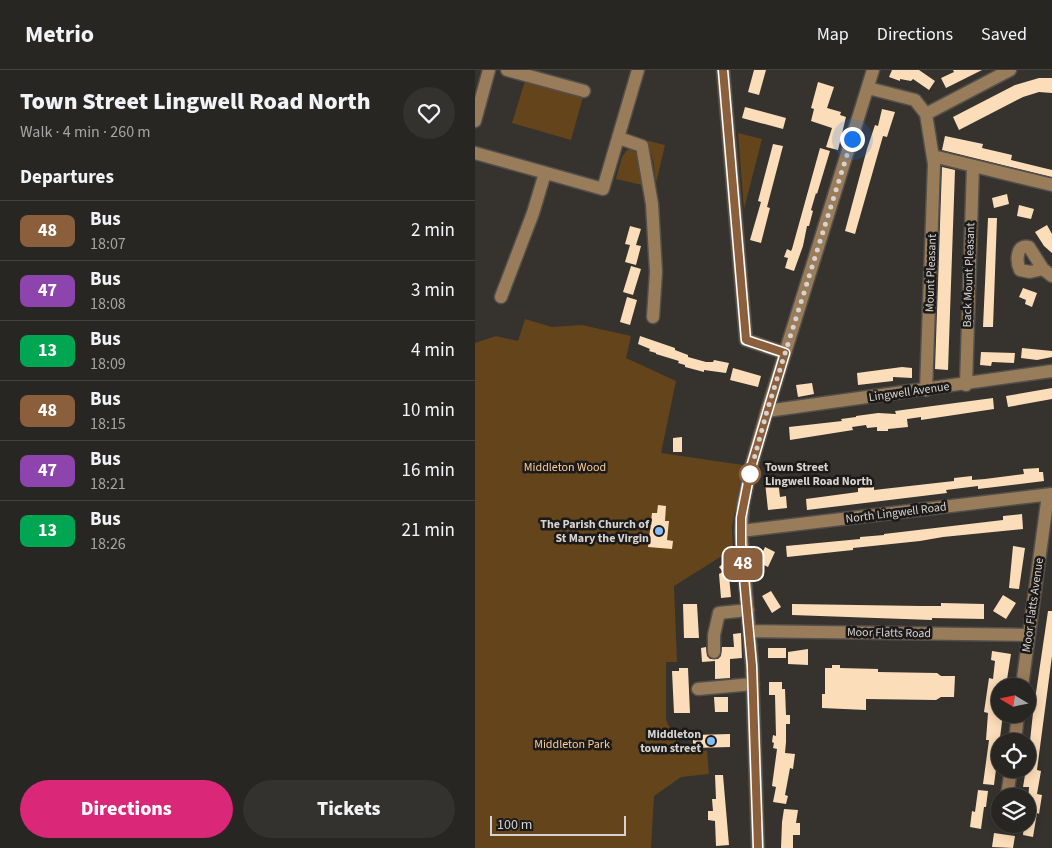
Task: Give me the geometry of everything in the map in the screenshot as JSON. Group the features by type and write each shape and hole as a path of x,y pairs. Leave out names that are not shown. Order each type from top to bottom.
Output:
{"street":[{"path":"475,121 489,70"},
{"path":"507,70 584,90"},
{"path":"475,153 603,189 638,70"},
{"path":"723,70 746,340 785,353"},
{"path":"758,848 753,684 741,531 745,495 767,411 873,70"},
{"path":"868,88 915,100 926,114 1010,70"},
{"name":"Mount Pleasant","path":"926,114 933,156 927,390"},
{"path":"619,138 641,146 652,204 656,272 653,317"},
{"path":"933,156 1052,185"},
{"name":"Back Mount Pleasant","path":"966,385 973,166"},
{"path":"501,297 530,220 545,173"},
{"name":"Lingwell Avenue","path":"767,411 1052,372"},
{"name":"North Lingwell Road","path":"741,531 1050,494"},
{"name":"Moor Flatts Avenue","path":"1023,678 1050,494"},
{"path":"714,652 714,635 719,613 748,610"},
{"name":"Moor Flatts Road","path":"750,632 1028,635"},
{"path":"698,689 753,684"}],"green space":[{"path":"525,81 583,97 571,140 512,123"},
{"path":"738,133 762,139 744,209"},
{"path":"641,139 665,145 656,183 654,165 649,148"},
{"path":"631,149 639,160 642,185 616,179 622,157 627,150"},
{"name":"Middleton Wood","path":"525,319 552,327 582,325 631,336 626,358 676,381 661,453 743,465 732,528 733,549 674,586 677,662 666,662 666,720 681,751 707,751 709,774 681,777 654,796 651,848 475,848 475,343 496,336 518,341"}],"building":[{"path":"754,70 766,70 759,95 748,92"},
{"path":"892,70 919,70 935,81 929,90 913,79 911,81 900,79 900,81 889,77"},
{"path":"953,70 982,70 946,88 941,78 954,72"},
{"path":"1039,78 1052,78 1052,93 1039,92 1023,97 959,130 953,117 1015,85"},
{"path":"818,82 834,87 827,108 841,112 840,115 846,117 838,150 826,147 832,128 811,121 814,109 811,108"},
{"path":"745,107 786,118 783,129 742,118"},
{"path":"882,109 895,112 887,137 883,136 855,234 845,231 867,149 875,125 878,126"},
{"path":"945,136 983,144 982,148 1012,155 1011,160 1052,170 1052,177 942,150"},
{"path":"773,144 783,146 767,207 770,208 761,243 750,240 761,202 758,201"},
{"path":"820,148 830,151 794,271 785,268 788,258 784,257 787,249 791,251 792,249"},
{"path":"942,167 955,170 948,370 935,369"},
{"path":"1007,194 1009,204 994,208 992,198"},
{"path":"1019,205 1034,209 1031,219 1017,216"},
{"path":"988,218 997,218 993,327 983,327"},
{"path":"1047,225 1052,234 1052,253 1044,246 1035,232"},
{"path":"630,226 641,229 636,245 641,246 636,265 625,262 630,245 625,244"},
{"path":"631,266 641,269 633,295 623,292"},
{"path":"1023,288 1037,293 1032,307 1025,304 1026,300 1019,297"},
{"path":"627,297 637,300 630,325 620,322"},
{"path":"640,336 675,348 675,350 688,355 688,357 706,362 713,362 714,360 729,363 726,373 704,370 704,372 685,367 685,365 678,363 679,361 656,354 638,344"},
{"path":"1022,348 1052,351 1052,357 1037,360 1021,358"},
{"path":"981,352 1015,353 1014,363 992,362 991,366 980,365"},
{"path":"902,367 912,368 912,378 893,377 893,381 858,385 857,373"},
{"path":"733,368 761,376 758,387 730,380"},
{"path":"812,383 814,394 798,397 796,385"},
{"path":"1052,388 1052,399 1008,407 1006,396"},
{"path":"993,398 994,409 921,420 921,417 907,419 908,427 877,431 877,427 867,428 866,425 852,427 853,430 790,440 789,427 842,421 841,419 878,413 896,414 895,411"},
{"path":"682,437 682,452 673,452 673,438"},
{"path":"1039,468 1039,472 1043,472 1044,481 978,489 978,486 946,490 947,493 807,510 806,499 858,492 858,488 874,486 874,490 954,481 954,478 972,476 972,480 985,479 1024,474 1023,469"},
{"path":"778,480 780,497 786,496 787,508 768,510 765,482"},
{"name":"The Parish Church of St Mary the Virgin","path":"658,505 666,506 665,521 669,521 667,540 673,541 672,549 648,547 652,513 657,513"},
{"path":"1022,514 1023,529 787,557 786,546 860,539 860,537 1003,520 1003,516"},
{"path":"1013,546 1025,548 1019,589 1009,588"},
{"path":"765,547 775,552 768,567 758,562"},
{"path":"725,562 733,574 729,576 731,597 721,598 719,574 723,572 719,567"},
{"path":"771,591 781,607 772,613 762,596"},
{"path":"1003,595 1016,603 1006,619 993,611"},
{"path":"941,603 984,604 984,619 932,618 932,620 792,615 792,604 941,606"},
{"path":"683,604 697,604 699,638 684,638"},
{"path":"1048,611 1052,611 1052,656 1037,770 1041,771 1037,794 1042,795 1039,814 1037,813 1036,819 1036,788 1023,787 1024,778 1036,778 1036,733 1031,733 1032,723 1036,723 1036,693"},
{"path":"741,633 742,658 730,659 730,678 715,679 715,661 702,662 701,648 706,647 707,656 710,659 718,659 721,656 722,647 734,647 733,634"},
{"path":"768,648 786,648 786,658 768,658"},
{"path":"808,649 808,665 788,664 788,652"},
{"path":"992,651 1011,654 1007,678 993,678 995,661 991,660"},
{"path":"832,665 840,665 840,668 878,669 878,672 937,673 941,676 955,676 954,697 941,697 936,700 866,699 866,710 822,708 822,694 825,694 825,668 832,668"},
{"path":"679,668 688,668 690,713 674,713 672,671 679,671"},
{"path":"989,678 991,678 991,723 1002,723 1001,733 991,733 991,778 995,778 994,785 983,784 989,740 986,740 988,713 984,712"},
{"path":"769,682 782,682 782,689 785,689 786,715 790,715 790,724 786,724 785,753 795,754 793,769 790,768 785,795 788,796 786,804 773,802 776,787 772,786 777,749 773,748 774,743 772,742 773,735 776,736 775,695 769,695"},
{"path":"714,697 728,697 728,712 715,712"},
{"name":"Middleton town street","path":"730,734 730,747 693,748 693,735"},
{"path":"715,775 723,775 729,845 716,846 715,821 708,820 708,811 713,811 712,799 716,799"},
{"path":"978,790 988,791 981,829 970,827 972,811 975,812"},
{"path":"784,809 798,810 796,823 800,823 800,835 793,835 793,848 781,848"},
{"path":"994,833 1015,836 1013,848 992,847"},
{"path":"1023,833 1034,833 1033,837 1023,835"}],"bus line":[{"name":"48","path":"723,70 746,340 785,353 751,467 741,518 741,544 752,666 758,848"}],"place":[{"name":"Town Street Lingwell Road North","path":"750,474"},
{"name":"The Parish Church of St Mary the Virgin","path":"659,531"},
{"name":"Middleton town street","path":"711,741"}],"route":[{"path":"750,474 779,370 852,139"}],"park label":[{"name":"Middleton Park","path":"572,744"}]}
